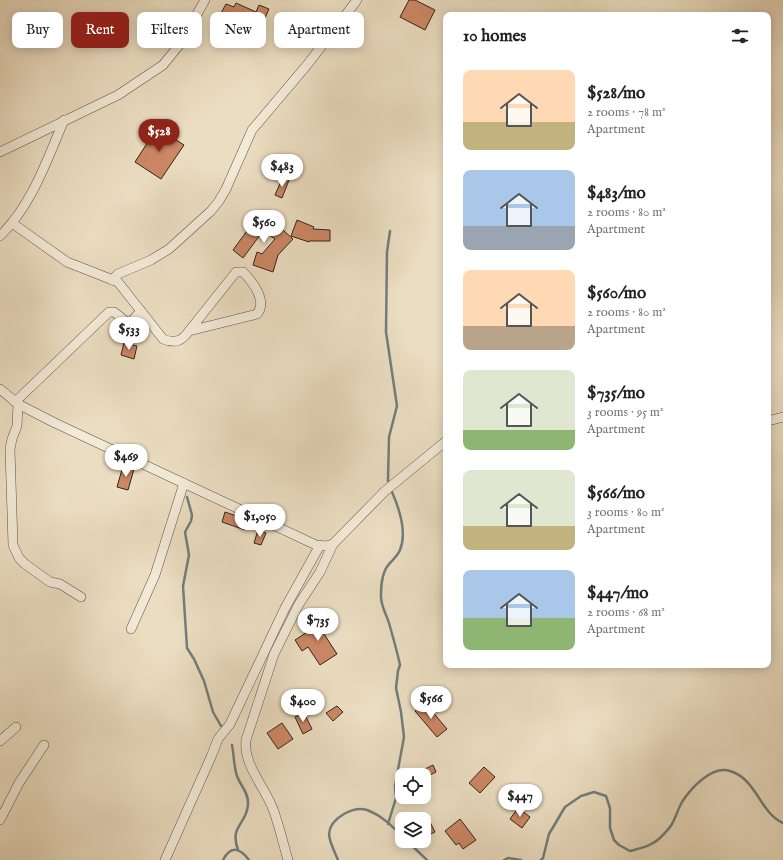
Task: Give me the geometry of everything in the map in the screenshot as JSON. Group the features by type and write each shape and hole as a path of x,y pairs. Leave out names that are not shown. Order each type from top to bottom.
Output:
{"street":[{"path":"0,152 118,95 163,65 180,44 205,0"},
{"path":"112,280 118,274 151,260 168,249 219,201 226,189 252,130 307,65 357,0"},
{"path":"0,236 12,223 39,179 64,120"},
{"path":"12,223 67,262 118,282 163,339 168,341 180,341 190,331 236,272 242,272 254,284 257,290 260,307 257,314 190,331"},
{"path":"81,597 60,584 50,582 25,564 19,558 13,544 10,449 17,426 16,403 109,312 114,312 129,324 141,311"},
{"path":"0,389 16,403 184,483 320,545 326,546 333,544"},
{"path":"771,420 783,417"},
{"path":"288,860 273,810 266,792 246,757 245,749 246,740 274,654 299,604 320,572 333,544 385,491 443,443"},
{"path":"131,629 155,575 184,483"},
{"path":"165,860 218,739 230,724 285,608 320,545"},
{"path":"0,741 16,727"},
{"path":"0,820 19,783 44,745"}],"building":[{"path":"409,0 415,0 435,10 425,30 400,17"},
{"path":"236,3 256,12 222,12 226,4 234,7"},
{"path":"259,5 269,9 266,16 266,12 256,12"},
{"path":"157,128 184,145 161,179 135,162"},
{"path":"283,177 289,180 282,198 275,195"},
{"path":"263,216 293,239 278,255 273,272 253,265 257,252 262,254 275,239 264,231 266,227 243,258 233,250 252,224 255,226"},
{"path":"297,220 314,227 313,229 330,230 330,241 309,242 291,236"},
{"path":"124,343 137,346 134,359 121,355"},
{"path":"123,466 134,469 128,490 117,487"},
{"path":"225,512 248,520 245,530 222,522"},
{"path":"258,530 266,533 261,545 254,543"},
{"path":"329,618 335,627 324,634 337,654 320,665 308,647 302,651 295,640"},
{"path":"425,703 447,729 437,737 415,711"},
{"path":"337,706 343,712 333,721 326,713"},
{"path":"304,713 312,729 303,734 295,717"},
{"path":"282,723 293,739 278,749 267,733"},
{"path":"433,765 436,772 431,774 431,768 427,768"},
{"path":"484,767 495,777 480,793 469,783"},
{"path":"511,784 519,789 509,804 501,799"},
{"path":"518,808 530,817 522,828 510,819"},
{"path":"460,819 476,840 463,849 459,843 456,845 445,831"},
{"path":"431,824 435,832 431,834"}],"waterway":[{"path":"388,481 389,437 397,406 386,332 387,252 390,231"},
{"path":"388,824 396,798 395,786 404,737 396,688 400,665 381,598 383,574 398,554 403,536 401,521 392,492"},
{"path":"187,497 192,515 191,521 185,532 189,555 183,586 187,648 204,681 213,712 221,726"},
{"path":"232,745 236,773 248,800 245,817 237,830 236,842 238,850"},
{"path":"541,860 543,858 549,834 565,807 581,796 594,792 606,796 610,808 610,828 614,840 619,845 630,851 642,848 657,841 668,830 682,802 696,784 709,774 716,771 730,771 739,775 752,788 768,811 783,823"},
{"path":"338,860 329,834 333,823 343,814 355,810 367,810 386,821 395,829"},
{"path":"414,848 427,860"},
{"path":"223,860 232,850 239,851 249,860"},
{"path":"504,860 508,858 521,860"}]}
